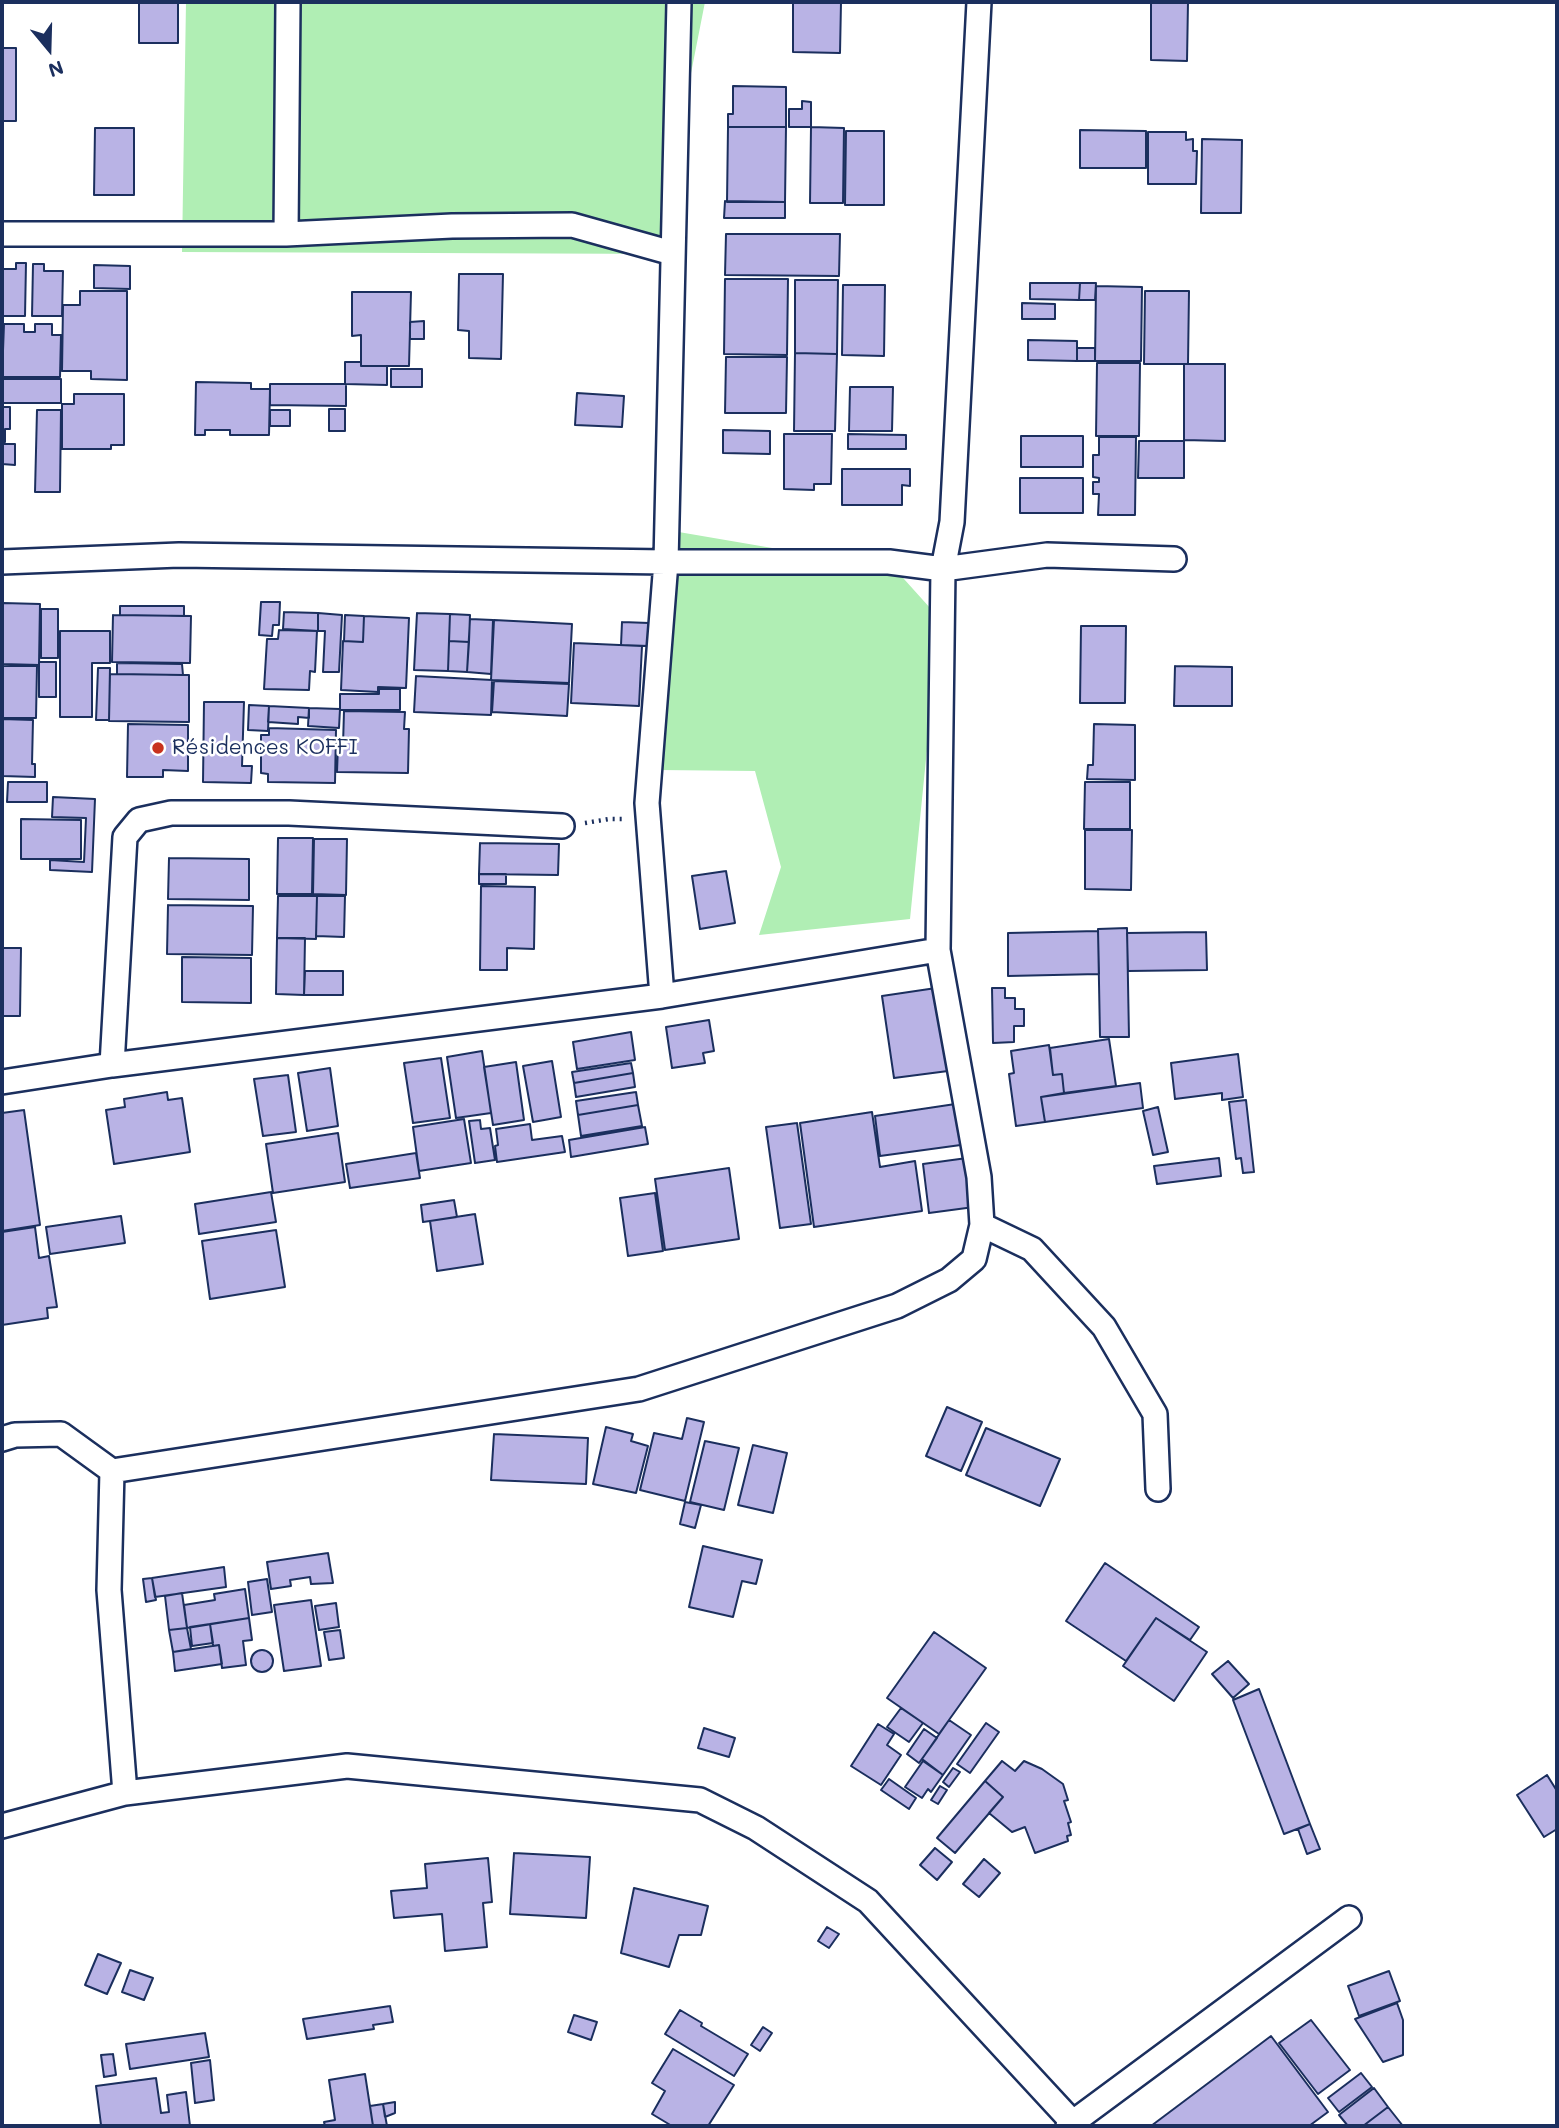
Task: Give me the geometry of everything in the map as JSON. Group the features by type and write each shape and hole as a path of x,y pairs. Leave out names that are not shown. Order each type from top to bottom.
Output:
{"street":[{"path":"286,234 288,2"},
{"path":"662,996 648,803 666,562 679,2"},
{"path":"2,1439 15,1435 61,1434 112,1471 639,1389 897,1306 949,1280 974,1258 982,1225 979,1177 938,950 943,569 952,522 979,2"},
{"path":"2,234 286,234 452,226 572,225 672,253"},
{"path":"2,562 179,555 666,562 889,562 943,569 1047,555 1174,559"},
{"path":"112,1065 125,838 139,820 171,813 289,813 562,826"},
{"path":"2,1082 112,1065 662,996 938,950"},
{"path":"982,1225 1032,1249 1104,1327 1155,1413 1157,1489"},
{"path":"112,1471 110,1590 125,1793"},
{"path":"2,1826 125,1793 348,1766 701,1800 756,1828 868,1901 1072,2125 1349,1918"}],"path":[{"path":"562,826 609,819 650,820"}],"green space":[{"path":"186,2 705,2 680,129 674,254 182,252"},
{"path":"667,530 895,569 940,619 910,919 759,935 781,867 755,771 659,770"}],"building":[{"path":"139,2 178,2 178,43 139,43"},
{"path":"793,2 841,2 840,53 793,52"},
{"path":"1151,2 1188,2 1187,61 1151,60"},
{"path":"2,48 16,48 16,121 2,121"},
{"path":"733,86 786,87 786,127 728,127 728,114 733,114"},
{"path":"802,101 811,102 811,127 789,127 789,109 802,109"},
{"path":"728,127 786,127 785,202 727,202"},
{"path":"811,127 844,128 843,203 810,203"},
{"path":"95,128 134,128 134,195 94,195"},
{"path":"1080,130 1146,131 1146,168 1080,168"},
{"path":"846,131 884,131 884,205 845,205"},
{"path":"1148,132 1186,132 1186,140 1193,139 1193,151 1197,151 1196,184 1148,184"},
{"path":"1202,139 1242,140 1241,213 1201,213"},
{"path":"725,201 785,202 785,218 724,218"},
{"path":"726,234 840,234 839,276 725,275"},
{"path":"16,263 26,263 25,316 2,316 2,269 16,269"},
{"path":"33,264 44,264 44,271 63,271 62,316 32,316"},
{"path":"94,265 130,266 130,289 94,288"},
{"path":"459,274 503,274 501,359 469,358 469,331 458,330"},
{"path":"725,279 788,279 787,355 724,354"},
{"path":"795,280 838,280 837,354 795,353"},
{"path":"1030,283 1080,283 1079,300 1030,299"},
{"path":"1080,283 1096,283 1095,300 1079,300"},
{"path":"843,285 885,285 884,356 842,355"},
{"path":"1096,286 1142,287 1141,361 1095,361"},
{"path":"80,291 127,291 127,380 91,379 91,371 62,371 63,305 80,305"},
{"path":"1145,291 1189,291 1188,364 1144,364"},
{"path":"352,292 411,292 409,366 361,366 361,335 352,336"},
{"path":"1022,303 1055,304 1055,319 1022,319"},
{"path":"424,321 424,339 410,339 410,322"},
{"path":"4,324 24,324 24,332 35,332 35,324 52,324 52,335 61,335 60,377 2,377"},
{"path":"1028,340 1077,341 1077,361 1028,360"},
{"path":"1077,348 1095,348 1095,361 1077,361"},
{"path":"795,353 837,354 835,431 794,431"},
{"path":"726,357 787,357 786,413 725,413"},
{"path":"345,362 361,362 361,366 387,366 387,385 345,384"},
{"path":"1097,363 1140,363 1139,436 1096,436"},
{"path":"1184,364 1225,364 1225,441 1184,440"},
{"path":"391,369 422,369 422,387 391,387"},
{"path":"2,379 61,379 61,403 2,403"},
{"path":"196,382 251,383 251,389 270,389 269,435 230,435 230,430 205,430 205,435 195,435"},
{"path":"270,384 346,384 346,406 270,405"},
{"path":"850,387 893,387 892,431 849,431"},
{"path":"577,393 624,396 622,427 575,425"},
{"path":"74,394 124,394 124,445 111,445 111,449 62,449 62,404 74,404"},
{"path":"2,407 10,407 10,429 5,429 5,442 2,442"},
{"path":"329,409 345,409 345,431 329,431"},
{"path":"37,410 61,410 60,492 35,492"},
{"path":"270,410 290,410 290,426 270,426"},
{"path":"723,430 770,431 770,454 723,453"},
{"path":"784,434 832,434 831,484 814,484 814,490 784,489"},
{"path":"848,434 906,435 906,449 848,449"},
{"path":"1021,436 1083,436 1083,467 1021,467"},
{"path":"1099,437 1136,437 1135,515 1098,515 1099,494 1093,494 1093,482 1099,482 1099,478 1093,477 1093,455 1099,455"},
{"path":"1139,441 1184,441 1184,478 1138,478"},
{"path":"2,444 15,444 15,465 2,464"},
{"path":"842,469 910,469 910,486 902,485 902,505 842,505"},
{"path":"1020,478 1083,478 1083,513 1020,513"},
{"path":"261,602 280,602 279,625 273,625 272,636 259,635"},
{"path":"3,603 40,604 39,665 2,664"},
{"path":"120,606 184,606 184,616 120,615"},
{"path":"41,609 58,609 58,658 41,658"},
{"path":"284,612 318,613 318,631 283,629"},
{"path":"318,613 342,615 339,672 323,672 325,631 318,631"},
{"path":"417,613 450,614 448,671 414,670"},
{"path":"450,614 470,615 469,642 449,641"},
{"path":"113,615 191,616 190,663 112,662"},
{"path":"345,615 364,616 363,642 344,641"},
{"path":"364,616 409,618 406,688 378,687 378,692 341,690 343,641 363,642"},
{"path":"470,619 493,620 491,674 467,672"},
{"path":"494,620 572,624 569,683 491,680"},
{"path":"622,622 649,623 648,646 621,645"},
{"path":"1081,626 1126,626 1125,703 1080,703"},
{"path":"279,630 317,631 315,672 310,671 309,690 264,689 267,639 278,639"},
{"path":"60,631 110,631 110,663 92,663 92,717 60,717"},
{"path":"449,641 469,642 467,672 448,671"},
{"path":"574,643 642,646 639,706 571,703"},
{"path":"39,662 56,662 56,697 39,697"},
{"path":"117,663 182,664 183,675 117,674"},
{"path":"2,666 37,666 36,718 2,718"},
{"path":"1175,666 1232,667 1232,706 1174,706"},
{"path":"98,668 110,668 109,720 96,720"},
{"path":"110,674 189,675 189,722 109,721"},
{"path":"416,676 492,680 491,715 414,712"},
{"path":"494,681 569,684 567,716 492,712"},
{"path":"379,689 400,689 400,710 340,710 340,694 379,694"},
{"path":"204,702 244,702 242,766 252,766 251,783 203,782"},
{"path":"249,705 269,706 268,731 248,730"},
{"path":"269,706 309,708 309,718 298,717 298,724 268,722"},
{"path":"309,708 340,709 339,728 308,726"},
{"path":"344,711 405,712 404,729 409,729 408,773 337,772 338,745 343,745"},
{"path":"2,719 33,720 32,764 35,764 35,777 2,776"},
{"name":"Résidences KOFFI","path":"128,724 188,725 188,771 163,770 163,777 127,777"},
{"path":"1094,724 1135,725 1135,780 1087,779 1088,765 1093,765"},
{"path":"269,728 336,730 335,783 268,782 268,774 261,773 261,735 269,735"},
{"path":"8,782 47,782 47,802 7,802"},
{"path":"1085,782 1130,782 1130,829 1084,829"},
{"path":"53,797 95,799 92,872 50,870 50,860 84,862 86,818 52,817"},
{"path":"21,819 81,820 81,859 21,859"},
{"path":"1085,830 1132,830 1131,890 1085,889"},
{"path":"278,838 313,838 312,894 277,894"},
{"path":"314,839 347,839 346,895 313,894"},
{"path":"480,843 559,844 558,875 479,874"},
{"path":"169,858 249,859 249,900 168,899"},
{"path":"726,871 735,923 700,929 692,876"},
{"path":"479,874 506,874 506,884 479,884"},
{"path":"481,886 535,887 534,949 507,948 507,970 480,970"},
{"path":"278,896 317,896 316,939 277,938"},
{"path":"317,896 345,896 344,937 316,936"},
{"path":"168,905 253,906 252,955 167,954"},
{"path":"1127,928 1129,1037 1100,1037 1098,929"},
{"path":"1098,931 1099,974 1008,976 1008,933"},
{"path":"1206,932 1207,970 1128,971 1127,933"},
{"path":"277,938 305,938 304,995 276,994"},
{"path":"2,948 21,948 20,1016 2,1016"},
{"path":"182,957 251,958 251,1003 182,1002"},
{"path":"305,971 343,971 343,995 304,995"},
{"path":"936,988 948,1071 894,1078 882,996"},
{"path":"992,988 1005,988 1005,998 1015,998 1015,1009 1024,1009 1024,1026 1014,1026 1014,1042 993,1043"},
{"path":"709,1020 714,1051 703,1053 705,1063 672,1068 666,1027"},
{"path":"631,1032 635,1060 577,1069 573,1042"},
{"path":"1109,1039 1116,1086 1064,1093 1062,1074 1053,1075 1050,1048"},
{"path":"1049,1045 1053,1075 1062,1074 1064,1093 1041,1097 1045,1122 1016,1126 1009,1074 1014,1073 1011,1051"},
{"path":"482,1051 491,1113 456,1118 447,1057"},
{"path":"1238,1054 1243,1097 1222,1100 1222,1093 1175,1099 1171,1063"},
{"path":"441,1058 450,1118 413,1123 404,1063"},
{"path":"552,1061 561,1117 533,1122 523,1066"},
{"path":"516,1062 524,1120 493,1125 484,1067"},
{"path":"631,1063 633,1073 574,1083 572,1072"},
{"path":"330,1068 338,1126 307,1131 298,1073"},
{"path":"633,1073 635,1087 576,1097 574,1083"},
{"path":"288,1075 296,1132 263,1136 254,1079"},
{"path":"1140,1083 1143,1108 1045,1122 1041,1097"},
{"path":"167,1092 168,1100 182,1098 190,1152 114,1164 106,1110 125,1107 124,1099"},
{"path":"636,1092 638,1105 578,1115 576,1101"},
{"path":"1246,1100 1254,1172 1243,1173 1241,1158 1236,1159 1229,1102"},
{"path":"962,1103 968,1144 880,1156 875,1116"},
{"path":"638,1105 642,1126 581,1136 578,1115"},
{"path":"1158,1107 1168,1152 1153,1155 1143,1111"},
{"path":"24,1110 40,1225 2,1231 2,1113"},
{"path":"872,1112 880,1167 915,1161 922,1211 814,1227 800,1123"},
{"path":"464,1119 471,1163 419,1171 413,1127"},
{"path":"480,1120 481,1129 490,1128 495,1160 475,1163 469,1121"},
{"path":"797,1123 811,1224 780,1228 766,1127"},
{"path":"530,1124 532,1140 562,1136 565,1152 497,1162 496,1129"},
{"path":"645,1127 648,1144 571,1157 569,1140"},
{"path":"338,1133 345,1182 273,1193 266,1144"},
{"path":"416,1153 420,1178 350,1188 346,1164"},
{"path":"967,1158 974,1207 929,1213 923,1164"},
{"path":"1219,1158 1221,1176 1157,1184 1154,1166"},
{"path":"729,1168 739,1239 665,1250 655,1179"},
{"path":"271,1192 276,1222 199,1234 195,1204"},
{"path":"655,1193 663,1251 628,1256 620,1198"},
{"path":"454,1200 457,1217 423,1222 421,1205"},
{"path":"475,1214 483,1264 437,1271 430,1221"},
{"path":"121,1216 125,1243 50,1254 46,1227"},
{"path":"35,1227 39,1258 49,1256 57,1307 47,1308 48,1318 2,1325 2,1232"},
{"path":"276,1230 285,1287 210,1299 202,1241"},
{"path":"947,1407 982,1422 961,1471 926,1456"},
{"path":"687,1418 704,1422 685,1501 640,1490 654,1433 682,1439"},
{"path":"606,1427 633,1434 631,1441 648,1446 636,1493 593,1484"},
{"path":"986,1428 1060,1459 1040,1506 966,1475"},
{"path":"494,1434 588,1438 586,1484 491,1480"},
{"path":"705,1441 739,1448 724,1510 690,1502"},
{"path":"753,1445 787,1453 773,1513 738,1505"},
{"path":"685,1502 701,1505 695,1528 680,1524"},
{"path":"703,1546 762,1560 756,1584 742,1581 733,1617 689,1607"},
{"path":"328,1553 333,1583 311,1584 310,1577 290,1580 291,1586 271,1589 267,1562"},
{"path":"1105,1563 1199,1627 1190,1640 1156,1618 1126,1661 1066,1621"},
{"path":"224,1567 226,1587 155,1597 152,1578"},
{"path":"152,1578 156,1600 146,1602 143,1579"},
{"path":"267,1579 272,1612 252,1615 248,1582"},
{"path":"245,1589 249,1618 187,1628 184,1605 215,1600 214,1594"},
{"path":"182,1593 187,1628 169,1630 165,1596"},
{"path":"311,1600 321,1666 284,1671 274,1605"},
{"path":"336,1603 339,1627 319,1630 315,1606"},
{"path":"249,1618 252,1640 243,1641 246,1665 222,1668 219,1645 213,1646 210,1624"},
{"path":"1156,1618 1207,1652 1174,1701 1123,1666"},
{"path":"210,1624 213,1643 192,1646 190,1627"},
{"path":"187,1628 191,1649 173,1652 169,1630"},
{"path":"340,1630 344,1658 329,1660 324,1632"},
{"path":"934,1632 986,1668 939,1734 887,1698"},
{"path":"219,1645 222,1664 175,1671 173,1652"},
{"path":"262,1650 270,1653 273,1661 270,1669 262,1672 254,1669 251,1661 254,1653"},
{"path":"1228,1661 1249,1684 1233,1698 1212,1674"},
{"path":"1259,1689 1310,1824 1284,1834 1233,1700"},
{"path":"901,1708 923,1723 909,1742 887,1727"},
{"path":"949,1720 971,1735 943,1775 922,1759"},
{"path":"986,1723 999,1732 970,1773 957,1764"},
{"path":"878,1724 894,1734 887,1745 901,1755 881,1785 851,1766"},
{"path":"704,1728 735,1738 729,1757 698,1748"},
{"path":"924,1729 937,1738 919,1763 907,1754"},
{"path":"923,1761 943,1775 931,1792 928,1789 922,1798 905,1787"},
{"path":"1002,1761 1015,1771 1024,1761 1042,1769 1063,1784 1068,1800 1064,1801 1071,1822 1068,1823 1071,1835 1067,1836 1068,1841 1035,1853 1025,1827 1012,1832 989,1813 1003,1797 985,1781"},
{"path":"953,1768 960,1772 949,1787 943,1782"},
{"path":"1547,1775 1557,1791 1557,1829 1544,1837 1517,1795"},
{"path":"889,1779 916,1798 909,1809 881,1790"},
{"path":"985,1781 1003,1797 955,1853 937,1838"},
{"path":"940,1786 947,1790 938,1804 931,1800"},
{"path":"1310,1824 1320,1849 1307,1854 1298,1829"},
{"path":"935,1848 952,1862 937,1880 920,1865"},
{"path":"514,1853 590,1857 586,1918 510,1914"},
{"path":"488,1858 492,1902 483,1903 487,1947 445,1951 442,1914 394,1918 391,1891 427,1888 425,1864"},
{"path":"984,1859 1000,1873 979,1897 963,1884"},
{"path":"634,1888 708,1906 701,1935 679,1935 669,1967 621,1953"},
{"path":"827,1927 839,1934 829,1948 818,1941"},
{"path":"98,1954 121,1963 107,1994 85,1985"},
{"path":"130,1970 153,1978 144,2000 122,1992"},
{"path":"1389,1971 1400,2001 1359,2016 1348,1986"},
{"path":"1397,2003 1403,2020 1403,2055 1383,2062 1355,2019"},
{"path":"390,2006 393,2022 373,2025 374,2029 307,2039 303,2019"},
{"path":"680,2010 748,2054 734,2076 665,2034"},
{"path":"574,2015 597,2022 591,2040 568,2032"},
{"path":"1311,2020 1350,2070 1318,2094 1279,2043"},
{"path":"763,2027 772,2033 760,2051 751,2045"},
{"path":"205,2033 209,2057 130,2069 126,2044"},
{"path":"1271,2036 1328,2112 1309,2126 1151,2126"},
{"path":"673,2049 734,2085 708,2126 672,2126 652,2114 665,2091 652,2083"},
{"path":"113,2054 116,2075 104,2077 101,2055"},
{"path":"210,2060 214,2100 195,2103 191,2063"},
{"path":"1361,2073 1372,2087 1339,2112 1328,2098"},
{"path":"365,2074 373,2126 325,2126 324,2122 335,2120 329,2080"},
{"path":"156,2078 161,2113 169,2112 167,2095 186,2092 190,2126 92,2126 101,2125 96,2086"},
{"path":"1374,2088 1388,2107 1363,2126 1348,2126 1339,2115"},
{"path":"395,2102 395,2113 385,2117 383,2104"},
{"path":"383,2104 387,2126 373,2126 370,2106"},
{"path":"1388,2107 1403,2126 1363,2126"}],"place":[{"name":"Résidences KOFFI","path":"158,748"}]}
